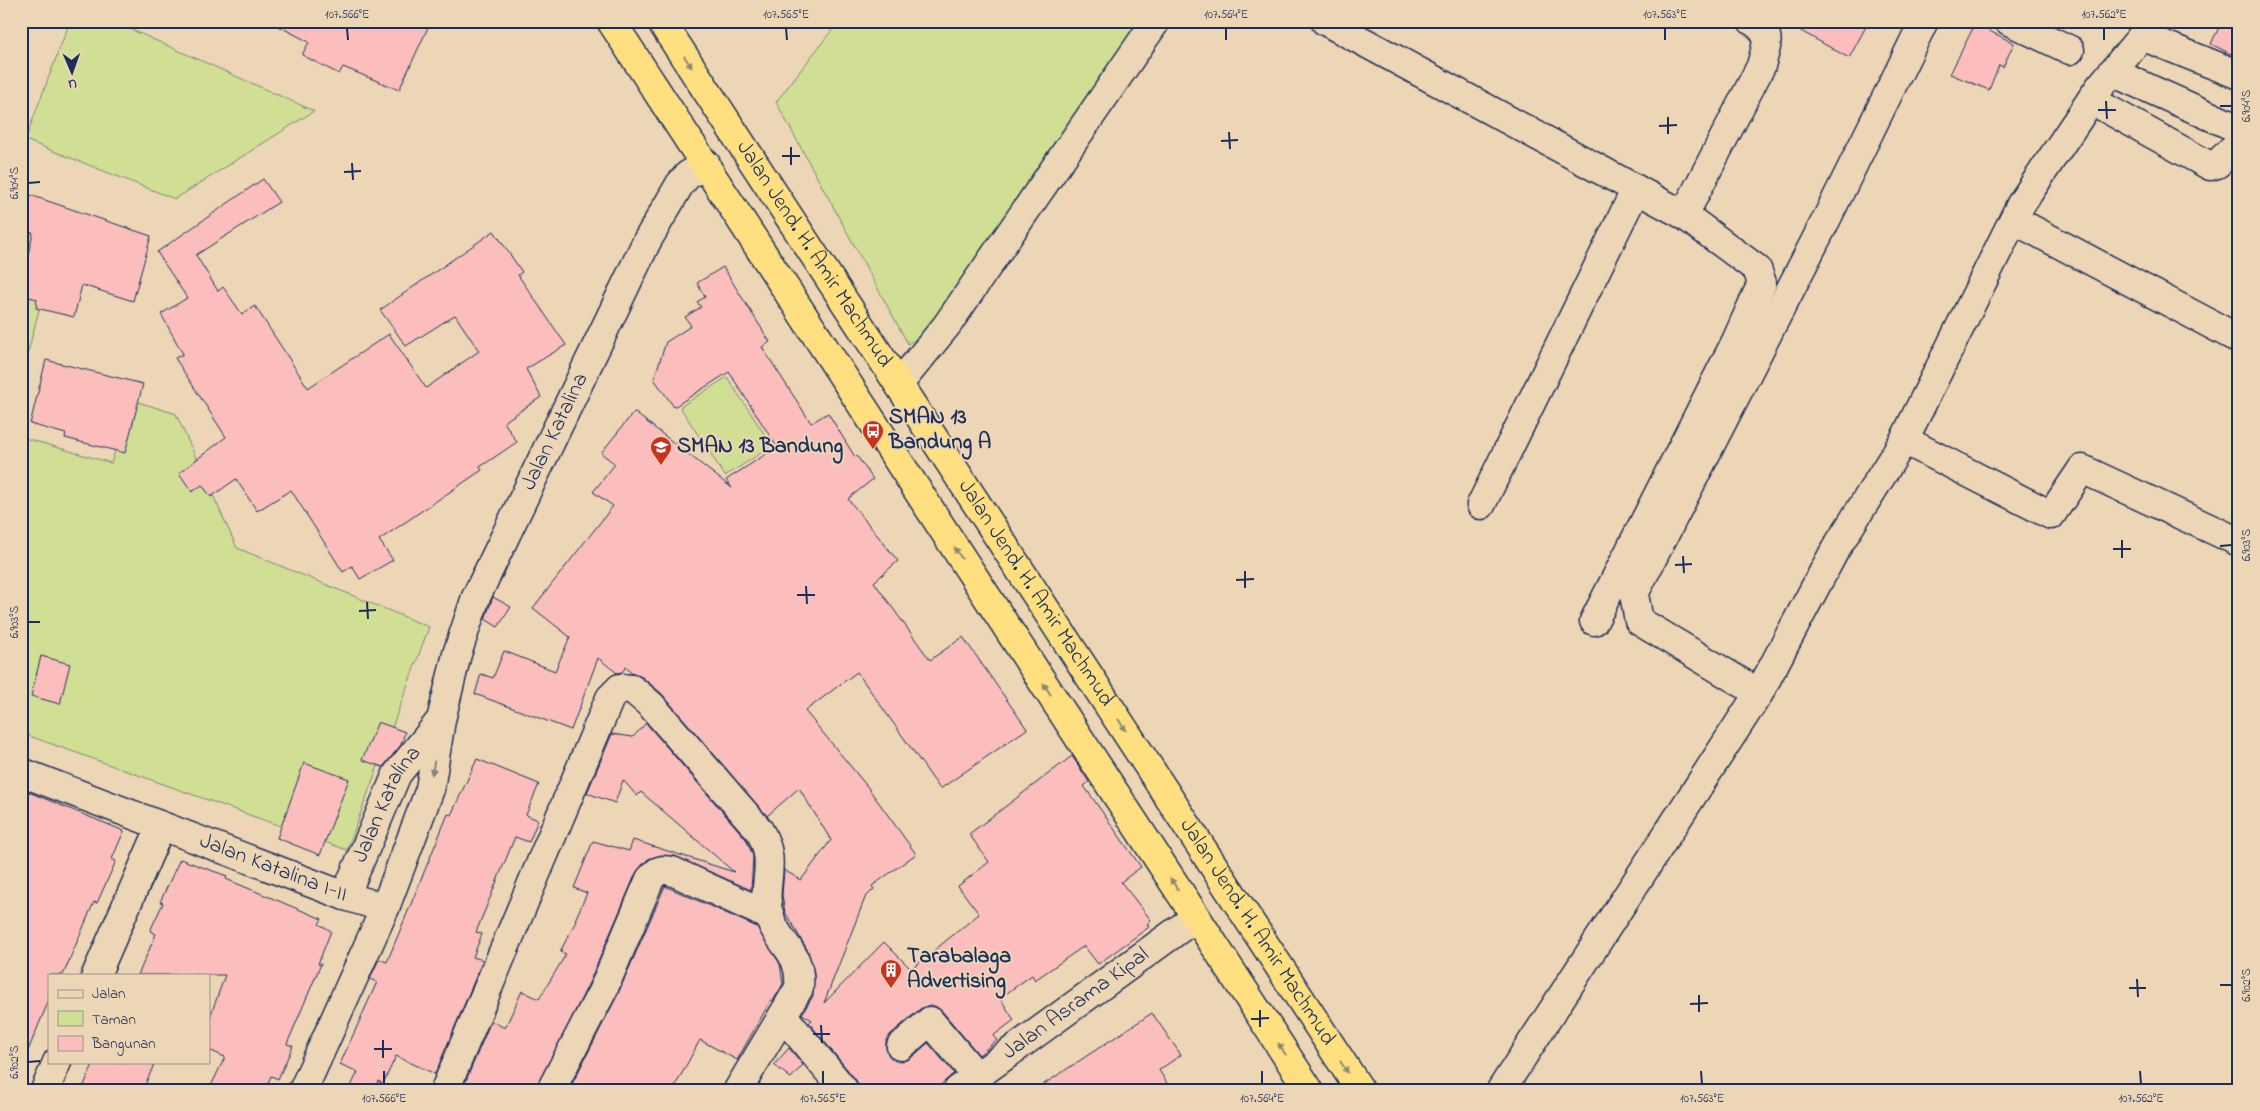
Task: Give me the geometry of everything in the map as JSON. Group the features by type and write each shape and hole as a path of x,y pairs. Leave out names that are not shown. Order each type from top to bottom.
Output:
{"highway":[{"name":"Jalan Jend. H. Amir Machmud","path":"611,21 1309,1090"},
{"name":"Jalan Jend. H. Amir Machmud","path":"661,21 1360,1090"},
{"path":"1023,652 1058,628"},
{"path":"1062,714 1098,690"}],"street":[{"path":"899,384 947,325 1156,21"},
{"path":"1325,21 1684,215 1758,269 1762,283 1736,341 1594,622"},
{"path":"1684,215 1761,66 1767,43 1767,34 1761,26 1752,21"},
{"path":"1759,693 1639,621 1634,594 1823,227 1924,21"},
{"path":"2009,21 2070,50"},
{"path":"1501,1090 1759,693 1835,550 1904,440 2021,204 2112,72 2145,29 2239,75"},
{"path":"2112,72 2239,130"},
{"path":"2092,100 2210,166 2217,164 2239,143"},
{"name":"Jalan Katalina","path":"303,1090 386,908 430,789 441,720 456,654 476,597 647,241 680,184 688,175 706,164"},
{"path":"1481,505 1636,189"},
{"path":"2014,220 2239,339"},
{"path":"1904,440 2051,515 2082,469 2239,542"},
{"path":"445,1090 610,698 620,688 632,689 651,705 759,830 768,845 770,860 767,898 770,916 775,928 796,959 800,974 799,988 784,1017 738,1090"},
{"name":"Jalan Katalina","path":"345,896 397,774 441,720"},
{"name":"Jalan Katalina I-II","path":"21,772 345,896 386,908"},
{"path":"96,974 161,826"},
{"path":"552,1090 603,990 650,879 656,872 662,869 672,871 770,916"},
{"name":"Jalan Asrama Kipal","path":"967,1082 1196,917"},
{"path":"784,1017 844,1090"},
{"path":"901,1046 930,1021 967,1082"},
{"path":"45,1090 56,1064"}],"green space":[{"path":"70,21 112,21 314,111 175,199 25,140"},
{"path":"839,21 1139,21 945,319 908,344 776,102"},
{"path":"21,279 45,287 21,379"},
{"path":"727,377 772,446 725,476 680,407"},
{"path":"132,400 176,414 237,548 429,627 347,850 21,733 21,437 111,463"}],"building":[{"path":"269,21 431,21 399,90 343,67 339,74 302,55 309,42"},
{"path":"1783,21 1869,21 1849,58"},
{"path":"2222,21 2239,21 2239,58 2211,44"},
{"path":"1975,24 2014,43 2003,67 1999,65 1989,90 1950,74"},
{"path":"263,179 279,202 196,255 218,291 223,287 242,314 255,306 308,388 389,334 426,388 479,351 455,315 406,346 380,310 494,231 522,272 518,275 566,345 526,369 541,397 504,422 517,442 480,467 482,470 379,540 393,560 360,579 352,566 343,572 291,490 257,511 236,479 211,497 202,485 192,492 179,473 226,437 175,358 183,354 161,314 187,298 157,252"},
{"path":"21,192 151,236 133,301 82,285 74,317 36,308 37,299 21,295 21,285 33,233 21,229"},
{"path":"723,267 770,342 762,347 811,423 828,413 855,457 857,456 873,479 848,499 898,561 874,582 930,660 963,637 1027,729 940,789 857,672 805,711 866,785 916,854 872,886 874,889 865,898 824,1003 884,942 911,969 979,914 958,886 989,862 969,834 1072,756 1089,782 1084,786 1141,867 1121,882 1151,920 1147,924 1149,927 1098,964 1084,946 1035,980 1032,975 1000,998 1014,1020 993,1036 997,1040 979,1055 942,1011 935,1006 927,1006 920,1009 891,1034 886,1040 886,1048 889,1056 895,1061 911,1058 928,1043 954,1073 935,1090 859,1090 856,1080 809,1023 812,1020 802,1014 813,996 814,973 808,951 785,912 782,895 784,870 801,880 831,840 799,788 767,816 661,693 642,677 631,673 626,667 622,672 617,673 598,658 571,730 475,694 481,674 493,678 504,651 555,671 570,637 533,608 613,506 593,492 615,464 601,453 634,412 732,488 726,480 777,447 729,372 674,407 654,379 666,342 691,326 685,317 701,307 697,302 705,297 697,283"},
{"path":"46,360 143,384 125,453 65,438 66,434 30,424"},
{"path":"493,597 511,607 498,627 485,619"},
{"path":"41,656 70,664 60,704 31,696"},
{"path":"378,722 405,732 401,745 383,767 362,760"},
{"path":"646,723 746,839 753,856 751,890 675,856 661,855 648,859 636,873 589,983 536,1090 462,1090 491,1021 505,1028 522,991 539,999 566,954 560,952 576,921 587,893 574,888 593,841 629,851 633,840 734,872 641,792 637,796 623,780 615,803 587,793 612,734 633,737"},
{"path":"477,759 539,784 526,815 538,820 529,842 515,837 476,932 482,934 473,957 483,960 435,1074 396,1056 383,1084 378,1081 374,1090 349,1090 358,1072 340,1064 377,982 370,979 379,959 387,962 448,814 451,815"},
{"path":"304,763 349,779 320,855 277,838"},
{"path":"21,789 124,831 112,859 116,861 97,903 94,902 63,974 48,974 48,1002 22,1065"},
{"path":"180,859 227,876 226,879 322,919 319,924 331,931 318,964 321,964 287,1044 293,1046 278,1079 271,1076 265,1090 209,1090 225,1057 210,1050 210,1017 225,975 138,974 156,934 150,931 163,903 160,902"},
{"path":"665,886 757,927 780,964 783,984 773,1001 771,1000 737,1060 700,1040 673,1090 569,1090 617,996"},
{"path":"1152,1013 1181,1055 1159,1070 1171,1090 1035,1090"},
{"path":"789,1048 803,1065 791,1078 774,1065"},
{"path":"93,1064 154,1064 143,1090 82,1090"}],"place":[{"name":"SMAN 13 Bandung A","path":"873,450"},
{"name":"SMAN 13 Bandung","path":"661,466"},
{"name":"Tarabalaga Advertising","path":"891,989"}]}
